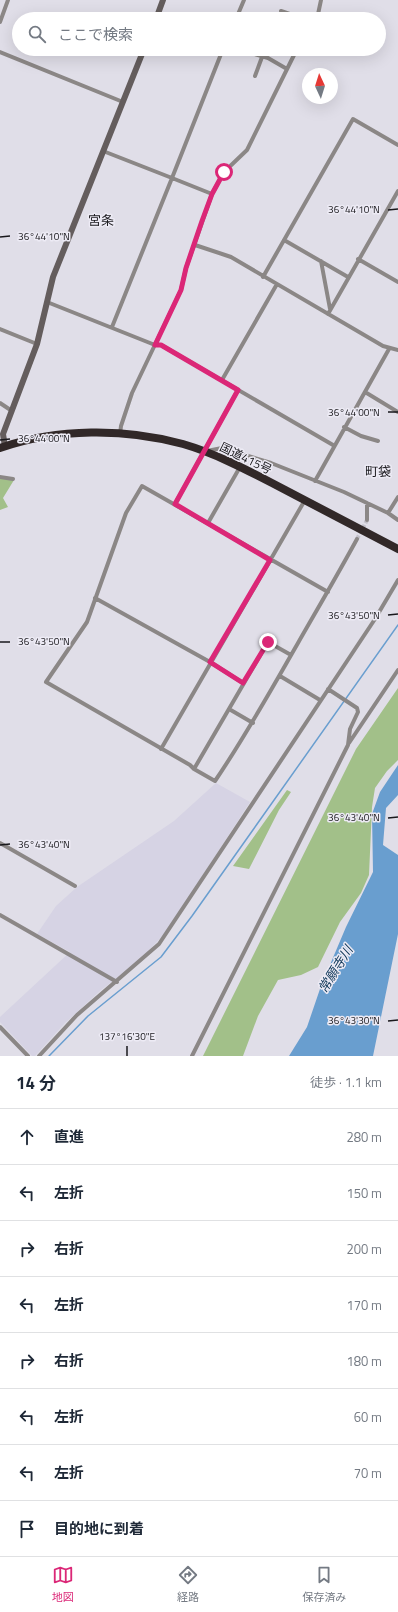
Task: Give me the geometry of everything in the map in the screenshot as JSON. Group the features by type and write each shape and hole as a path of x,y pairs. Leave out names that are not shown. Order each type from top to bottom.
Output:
{"highway":[{"name":"国道415号","path":"3,448 54,436 87,433 120,434 155,438 205,451 305,500 398,549"}],"street":[{"path":"0,22 8,0"},
{"path":"159,12 164,0"},
{"path":"239,12 244,0"},
{"path":"318,12 321,0"},
{"path":"0,52 123,102"},
{"path":"3,448 3,434 37,344 53,277 102,150 141,56"},
{"path":"112,327 220,56"},
{"path":"259,56 268,58 287,69"},
{"path":"120,434 121,426 132,393 181,290 186,268 212,194 224,172 247,150 294,56"},
{"path":"255,76 262,57"},
{"path":"262,277 353,119 398,145"},
{"path":"102,150 212,194"},
{"path":"328,314 398,191"},
{"path":"284,240 348,277"},
{"path":"195,245 231,257 262,277 277,284 389,349 398,350"},
{"path":"358,259 398,282"},
{"path":"321,261 330,309"},
{"path":"222,380 277,284"},
{"path":"47,302 155,345 161,345 333,445"},
{"path":"0,329 37,344"},
{"path":"315,481 333,445 389,349"},
{"path":"175,504 238,390"},
{"path":"364,392 398,412"},
{"path":"0,403 12,411"},
{"path":"344,427 361,436 378,441"},
{"path":"205,451 222,448 271,463 367,503 388,513 398,520"},
{"path":"208,523 240,467"},
{"path":"0,477 13,479"},
{"path":"328,592 142,486 126,513 87,622 46,682 190,765 215,782 280,676 291,655 328,592 357,539"},
{"path":"388,513 398,497"},
{"path":"161,749 305,500"},
{"path":"367,503 368,520"},
{"path":"39,1056 77,1015 149,955 171,928 320,700 375,619 398,580"},
{"path":"95,598 210,662 243,683"},
{"path":"194,769 268,642 291,655"},
{"path":"192,1056 348,745 398,670"},
{"path":"280,676 320,700"},
{"path":"328,689 357,708 358,712 350,729 348,745"},
{"path":"229,709 253,722"},
{"path":"0,843 75,886"},
{"path":"0,915 117,982"},
{"path":"0,1027 28,1056"}],"shaded area":[{"path":"216,783 250,802 166,932 138,962 101,990 65,1023 35,1056 32,1056 0,1022 0,1017 70,952 37,934 56,906 77,887 174,821"}],"green space":[{"path":"0,478 14,480 3,498 8,507 0,510"},
{"path":"398,688 398,760 387,771 375,788 372,807 369,875 361,893 340,922 318,967 301,975 278,980 258,1016 243,1056 203,1056 356,749"},
{"path":"287,790 291,792 279,810 249,869 233,866"}],"water":[{"name":"常願寺川","path":"398,765 398,795 386,808 383,845 398,855 398,934 373,1056 289,1056 307,1027 321,986 346,927 373,872 372,814 380,792"}],"waterway":[{"path":"49,1056 88,1016 161,957 192,916 398,625"}],"tunnel":[{"path":"357,539 367,520"}],"district":[{"name":"宮条","path":"101,220"},
{"name":"町袋","path":"378,471"}],"route":[{"path":"224,172 212,194 202,221 186,268 181,290 155,345 161,345 238,390 175,504 270,560 210,662 243,683 268,642"}]}
